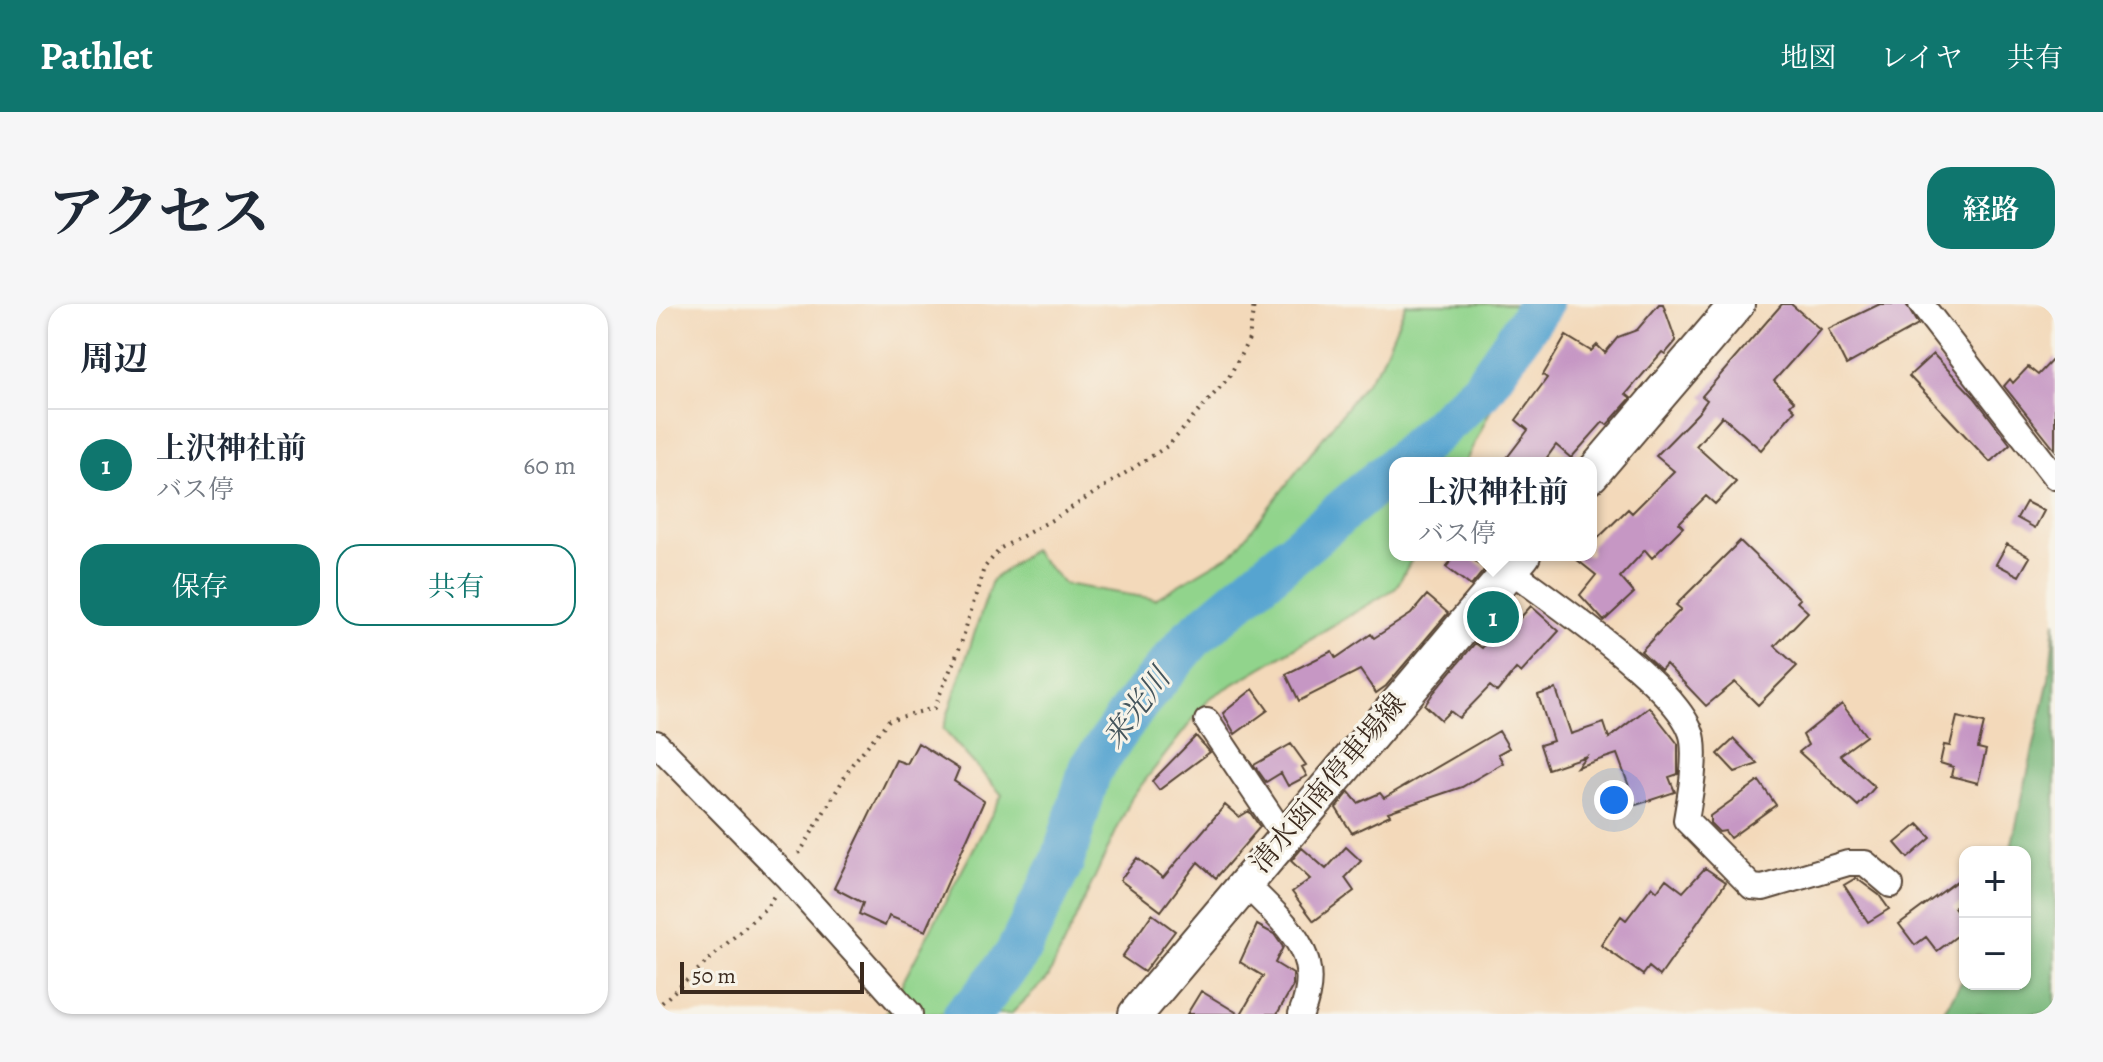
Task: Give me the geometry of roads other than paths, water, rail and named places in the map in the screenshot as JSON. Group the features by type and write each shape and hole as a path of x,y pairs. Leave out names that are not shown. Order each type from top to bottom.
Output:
{"main road":[{"path":"1597,468 1737,304"},
{"name":"清水函南停車場線","path":"1136,1014 1244,882 1517,562"}],"street":[{"path":"1921,304 2055,477"},
{"path":"1517,562 1643,674 1683,717 1693,741 1686,820 1752,887 1763,888 1848,863 1865,863 1891,885"},
{"path":"1207,721 1284,836"},
{"path":"656,743 786,876 903,1006"},
{"path":"1244,882 1300,940 1311,974 1301,1014"}],"waterway":[{"name":"来光川","path":"1407,457 1481,390 1541,304"},
{"name":"来光川","path":"965,1014 977,1005 1016,955 1063,860 1090,770 1138,702 1192,638 1389,472"}],"place":[{"name":"上沢神社前","path":"1493,617"}]}
